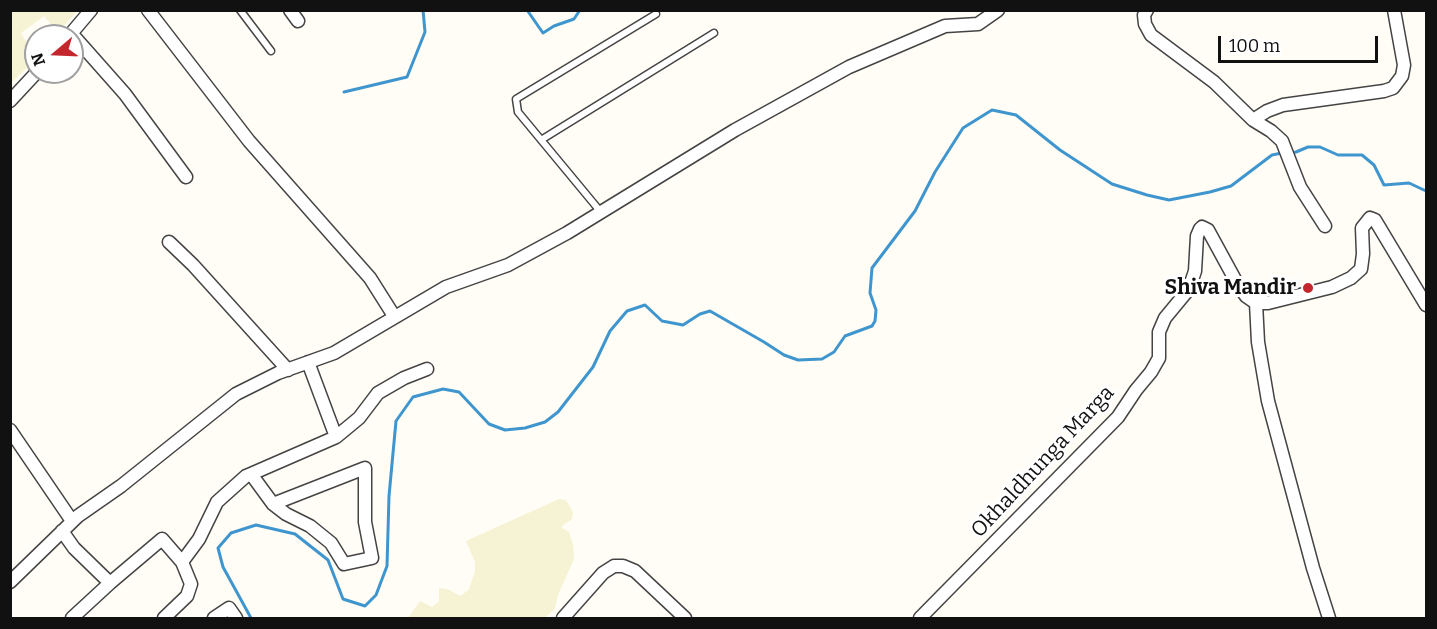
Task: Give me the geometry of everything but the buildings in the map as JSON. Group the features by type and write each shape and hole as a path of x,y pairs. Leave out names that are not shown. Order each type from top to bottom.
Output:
{"street":[{"path":"79,24 91,10"},
{"path":"148,10 249,141 370,279 394,316"},
{"path":"290,10 298,21"},
{"path":"10,582 72,521 121,486 236,394 288,370 334,353 446,287 508,265 567,233 735,130 849,67 945,26 978,24 998,10"},
{"path":"1147,10 1144,15 1145,24 1150,34 1214,82 1253,120 1282,141 1303,192 1325,226"},
{"path":"1253,120 1283,105 1384,91 1393,87 1402,76 1404,65 1394,10"},
{"path":"84,50 125,94 186,177"},
{"path":"10,100 25,84"},
{"path":"1329,618 1313,568 1268,401 1258,342 1256,303 1268,303 1332,287 1351,278 1361,269 1362,228 1370,218 1375,220 1381,228 1419,297 1426,305"},
{"name":"Okhaldhunga Marga","path":"920,618 1118,417 1151,372 1159,358 1159,332 1165,318 1189,289 1195,271 1197,236 1202,227 1208,231 1238,285 1246,296 1256,303"},
{"path":"169,242 193,265 288,370"},
{"path":"308,362 336,437"},
{"path":"182,562 198,539 217,502 246,476 336,437 359,418 378,393 404,378 427,369"},
{"path":"10,430 72,521"},
{"path":"251,474 273,504 286,514 310,526 331,543 344,564 372,558 365,522 365,468 273,504"},
{"path":"62,531 74,548 110,583"},
{"path":"72,618 162,539 182,562 191,585 187,596 164,618"},
{"path":"563,618 603,573 614,566 623,566 635,571 685,618"},
{"path":"214,618 229,608 236,618"}],"lane":[{"path":"240,10 271,51"},
{"path":"600,211 518,112 516,99 657,14"},
{"path":"541,140 714,33"}],"shaded area":[{"path":"11,10 77,11 66,24 51,24 44,16 33,24 24,24 24,31 21,33 24,38 24,71 11,83"},
{"path":"559,499 566,500 573,512 572,519 561,527 569,532 574,559 558,595 555,608 545,618 408,618 420,601 432,607 439,601 439,588 461,596 469,589 475,571 475,562 466,541"}],"waterway":[{"path":"344,92 407,77 425,32 423,10"},
{"path":"527,10 543,33 554,26 574,19 580,10"},
{"path":"251,618 223,567 218,548 231,533 256,525 295,534 328,560 343,599 365,606 376,595 387,566 389,496 396,421 413,397 443,389 459,392 489,424 505,430 525,428 545,422 558,412 593,367 610,331 627,311 645,305 662,321 683,325 700,314 710,311 784,355 798,360 822,359 834,352 845,336 872,326 876,310 870,293 872,268 915,211 935,172 963,128 992,110 1016,115 1060,150 1112,184 1169,200 1231,186 1272,155 1282,153"},
{"path":"1289,153 1308,147 1320,147 1338,155 1362,155 1374,165 1384,185 1409,183 1426,191"}],"place":[{"name":"Shiva Mandir","path":"1308,288"}]}
